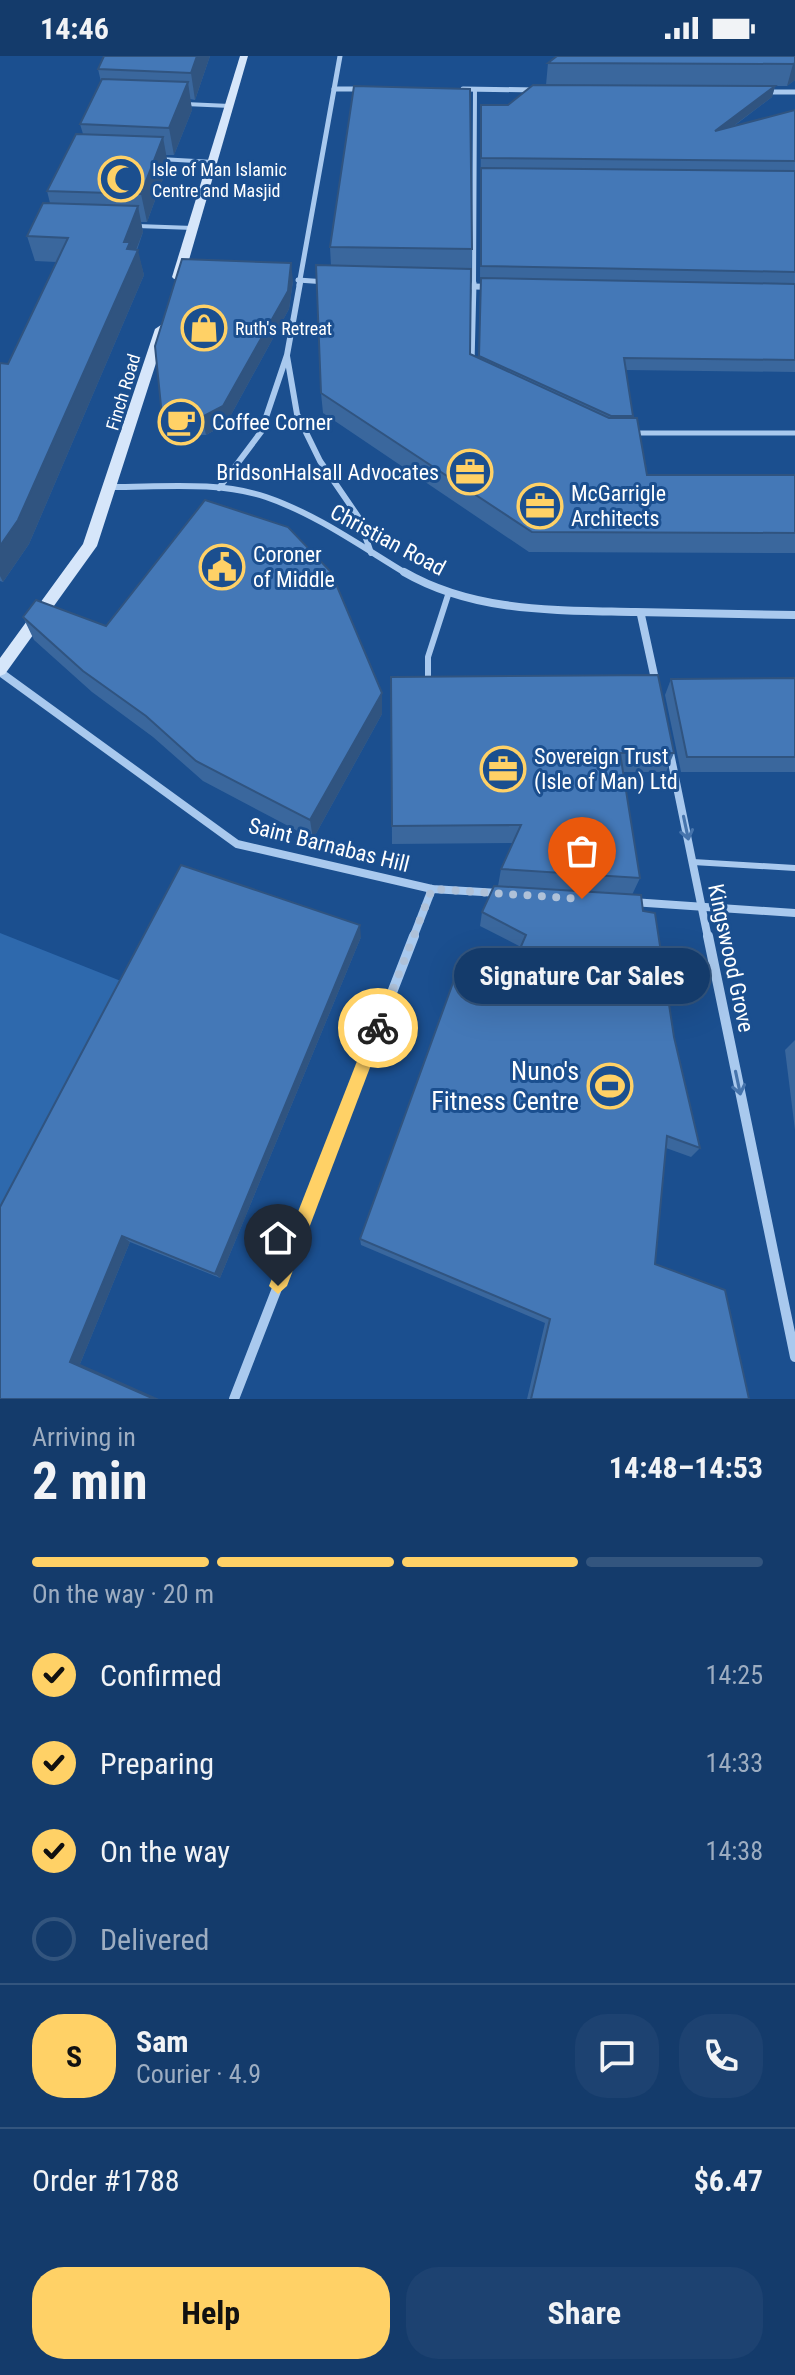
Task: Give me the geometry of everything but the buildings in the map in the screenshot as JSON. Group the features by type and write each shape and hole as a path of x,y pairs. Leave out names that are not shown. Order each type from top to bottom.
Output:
{"main road":[{"path":"174,289 244,56"},
{"name":"Finch Road","path":"0,671 90,546 112,487 164,319"}],"street":[{"path":"219,488 261,432 287,355 340,56"},
{"path":"334,89 372,89"},
{"path":"460,89 550,90"},
{"path":"749,91 795,92"},
{"path":"298,280 330,282"},
{"path":"456,286 503,287"},
{"path":"287,355 297,414 320,461 359,518 371,553"},
{"name":"Christian Road","path":"112,487 219,488 265,497 427,585 477,601 538,610 641,615 795,615"},
{"path":"641,615 659,700"},
{"name":"Saint Barnabas Hill","path":"0,671 237,844 432,889 511,894"},
{"name":"Kingswood Grove","path":"665,730 790,1309 795,1357"},
{"path":"234,1399 432,889"},
{"path":"623,902 795,913"}],"lane":[{"path":"473,371 472,286 477,174 475,89"},
{"path":"176,104 230,106"},
{"path":"158,159 213,162"},
{"path":"125,226 193,228"},
{"path":"623,433 795,433"},
{"path":"428,679 428,657 449,592"},
{"path":"693,862 795,868"}],"shaded area":[{"path":"0,933 131,985 0,1236"}],"way so far":[{"path":"378,1028 432,889 582,899"}],"place":[{"name":"Isle of Man Islamic Centre and Masjid","path":"121,179"},
{"name":"Ruth's Retreat","path":"204,328"},
{"name":"Coffee Corner","path":"181,422"},
{"name":"BridsonHalsall Advocates","path":"470,472"},
{"name":"McGarrigle Architects","path":"540,506"},
{"name":"Coroner of Middle","path":"222,567"},
{"name":"Sovereign Trust (Isle of Man) Ltd","path":"503,769"},
{"name":"Signature Car Sales","path":"582,899"},
{"name":"Nuno's Fitness Centre","path":"610,1086"}],"route":[{"path":"278,1286 378,1028"}]}
